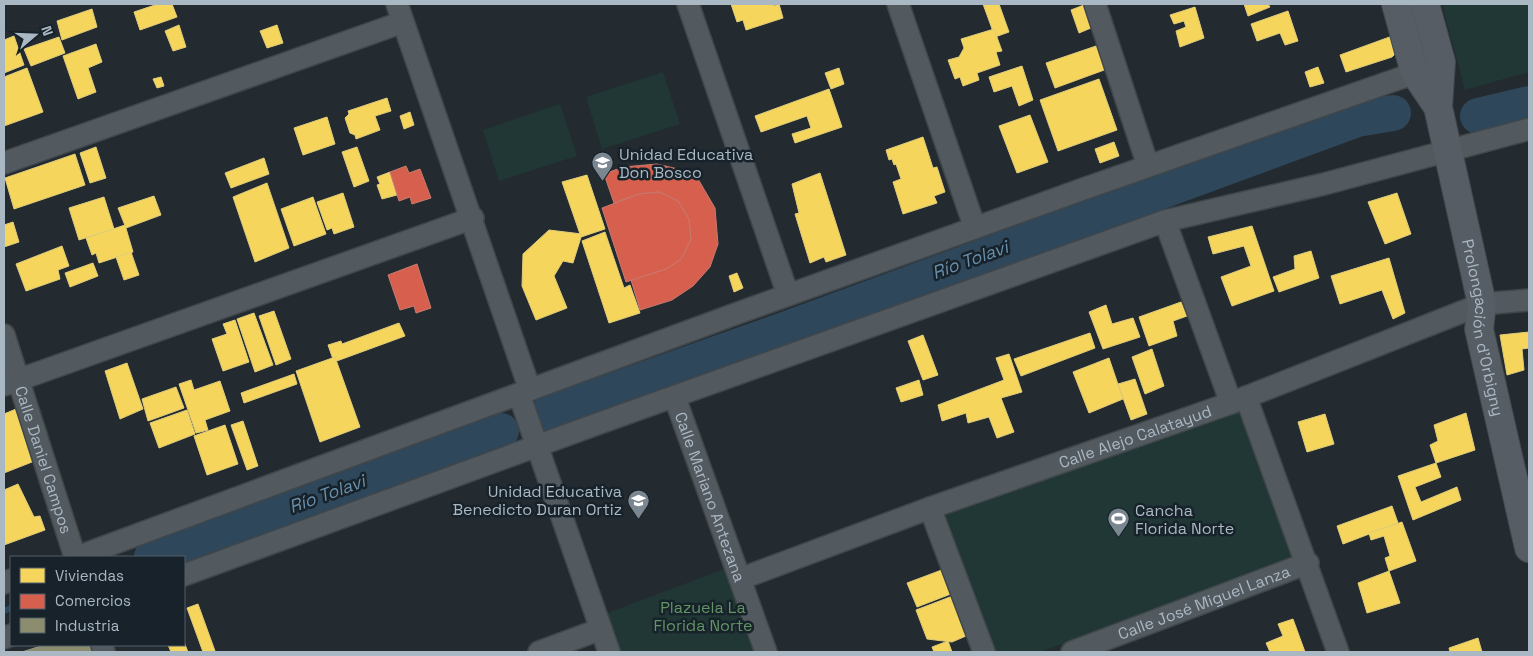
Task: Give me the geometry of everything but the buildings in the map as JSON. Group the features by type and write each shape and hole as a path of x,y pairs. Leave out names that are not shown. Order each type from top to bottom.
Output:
{"street":[{"path":"688,4 788,296"},
{"path":"898,4 975,228"},
{"path":"1095,4 1148,166"},
{"name":"Prolongación d'Orbigny","path":"1396,4 1415,72 1438,107"},
{"name":"Prolongación d'Orbigny","path":"1425,4 1441,62 1438,107 1449,149 1482,304 1479,329 1529,548"},
{"path":"4,163 400,13 473,218 525,392 538,447 609,652"},
{"path":"79,556 975,228 1415,72"},
{"path":"185,575 1165,221 1324,184 1529,129"},
{"path":"11,382 473,218"},
{"path":"1165,221 1308,564 1338,652"},
{"name":"Calle Alejo Calatayud","path":"740,579 930,508 1239,400 1482,304 1529,300"},
{"name":"Calle Daniel Campos","path":"4,335 11,382 76,556"},
{"name":"Calle Mariano Antezana","path":"675,398 766,652"},
{"path":"930,508 984,652"},
{"name":"Calle José Miguel Lanza","path":"1072,652 1308,564"},
{"path":"539,652 601,629"}],"green space":[{"path":"1442,4 1529,4 1529,72 1465,90"},
{"path":"663,72 680,124 602,149 586,97"},
{"path":"560,104 577,156 499,181 483,130"},
{"name":"Cancha Florida Norte","path":"1239,410 1293,561 1040,652 994,652 945,515"},
{"name":"Plazuela La Florida Norte","path":"724,569 755,652 618,652 605,614"}],"waterway":[{"name":"Río Tolavi","path":"1478,116 1529,104"},
{"name":"Río Tolavi","path":"548,414 787,329 1357,119 1393,113"},
{"name":"Río Tolavi","path":"155,556 501,431"},
{"name":"Río Tolavi","path":"4,611 10,608"}],"place":[{"name":"Unidad Educativa Don Bosco","path":"603,182"},
{"name":"Unidad Educativa Benedicto Duran Ortiz","path":"638,519"},
{"name":"Cancha Florida Norte","path":"1119,538"}]}
